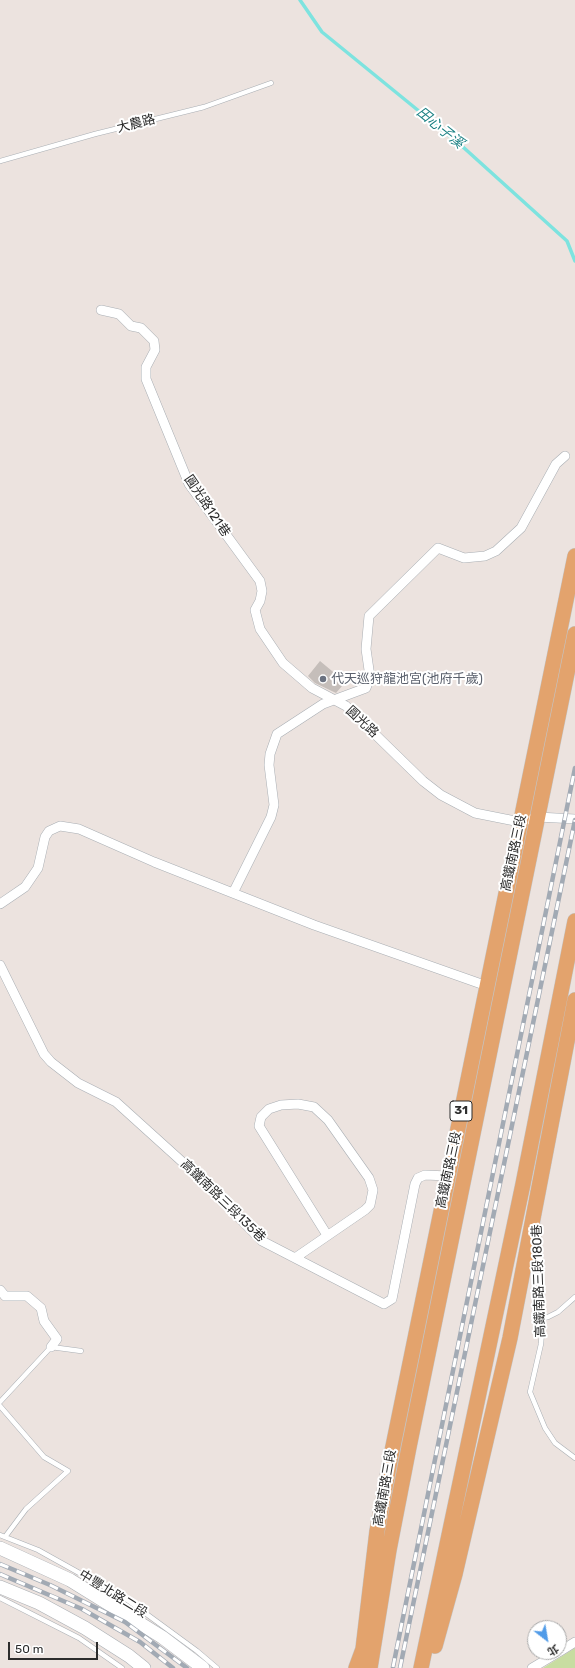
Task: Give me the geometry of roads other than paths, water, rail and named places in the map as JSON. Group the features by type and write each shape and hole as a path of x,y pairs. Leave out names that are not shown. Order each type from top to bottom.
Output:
{"main road":[{"name":"高鐵南路三段","path":"356,1668 363,1649 377,1531 390,1461 575,556"},
{"name":"高鐵南路三段","path":"370,1668 389,1550 575,634"},
{"path":"420,1668 523,1184 575,922"},
{"path":"429,1668 454,1574 510,1338 553,1107 575,1000"},
{"path":"523,1184 553,1107"},
{"path":"448,1176 476,1118"},
{"name":"中豐北路二段","path":"2,1540 162,1637 203,1668"},
{"path":"0,1587 39,1603 85,1628 129,1656 144,1668"},
{"path":"362,1668 363,1649"}],"street":[{"name":"圓光路121巷","path":"101,310 119,314 131,326 141,328 154,341 155,350 146,366 146,379 189,484 260,581 262,591 260,601 255,610 260,629 283,663 312,688 334,701"},
{"path":"334,701 366,688 370,677 366,649 369,616 438,548 464,558 485,556 496,551 521,528 556,464 565,456"},
{"name":"圓光路","path":"233,893 271,817 274,805 269,765 270,754 278,734 314,709 334,701 346,706 423,781 442,795 475,813 520,822 538,817 575,819"},
{"path":"0,904 25,888 38,868 45,837 49,831 60,826 79,829 154,862 314,925 487,986"},
{"name":"高鐵南路三段135巷","path":"0,965 44,1054 51,1062 78,1083 116,1102 200,1177 262,1241 384,1304 392,1299 415,1184 418,1178 425,1175 448,1176"},
{"path":"295,1258 370,1205 373,1190 369,1178 328,1120 314,1107 298,1104 281,1105 269,1109 261,1117 259,1126 327,1235"},
{"path":"0,1290 5,1296 27,1296 41,1308 44,1321 57,1339 51,1347"},
{"path":"532,1668 546,1660"}],"lane":[{"name":"大農路","path":"0,161 95,134 204,107 271,83"},
{"name":"高鐵南路三段180巷","path":"534,1207 539,1239 543,1318 541,1344 530,1392 545,1428 551,1438 555,1443 575,1458"},
{"path":"543,1318 558,1312 575,1297"},
{"path":"0,1402 51,1347 81,1351"},
{"path":"0,1406 44,1457 68,1471 26,1509 2,1540"},
{"name":"中豐北路二段","path":"2,1540 38,1550 126,1599 197,1651 217,1668"},
{"path":"0,1598 79,1638 122,1668"}],"waterway":[{"name":"田心子溪","path":"300,0 322,32 463,147 567,241 575,261"}],"railway":[{"path":"393,1667 575,768"},
{"path":"400,1668 575,820"},
{"path":"0,1564 50,1585 125,1622 187,1668"},
{"path":"0,1574 82,1609 140,1642 173,1668"}],"place":[{"name":"代天巡狩龍池宮(池府千歲)","path":"323,679"}]}
